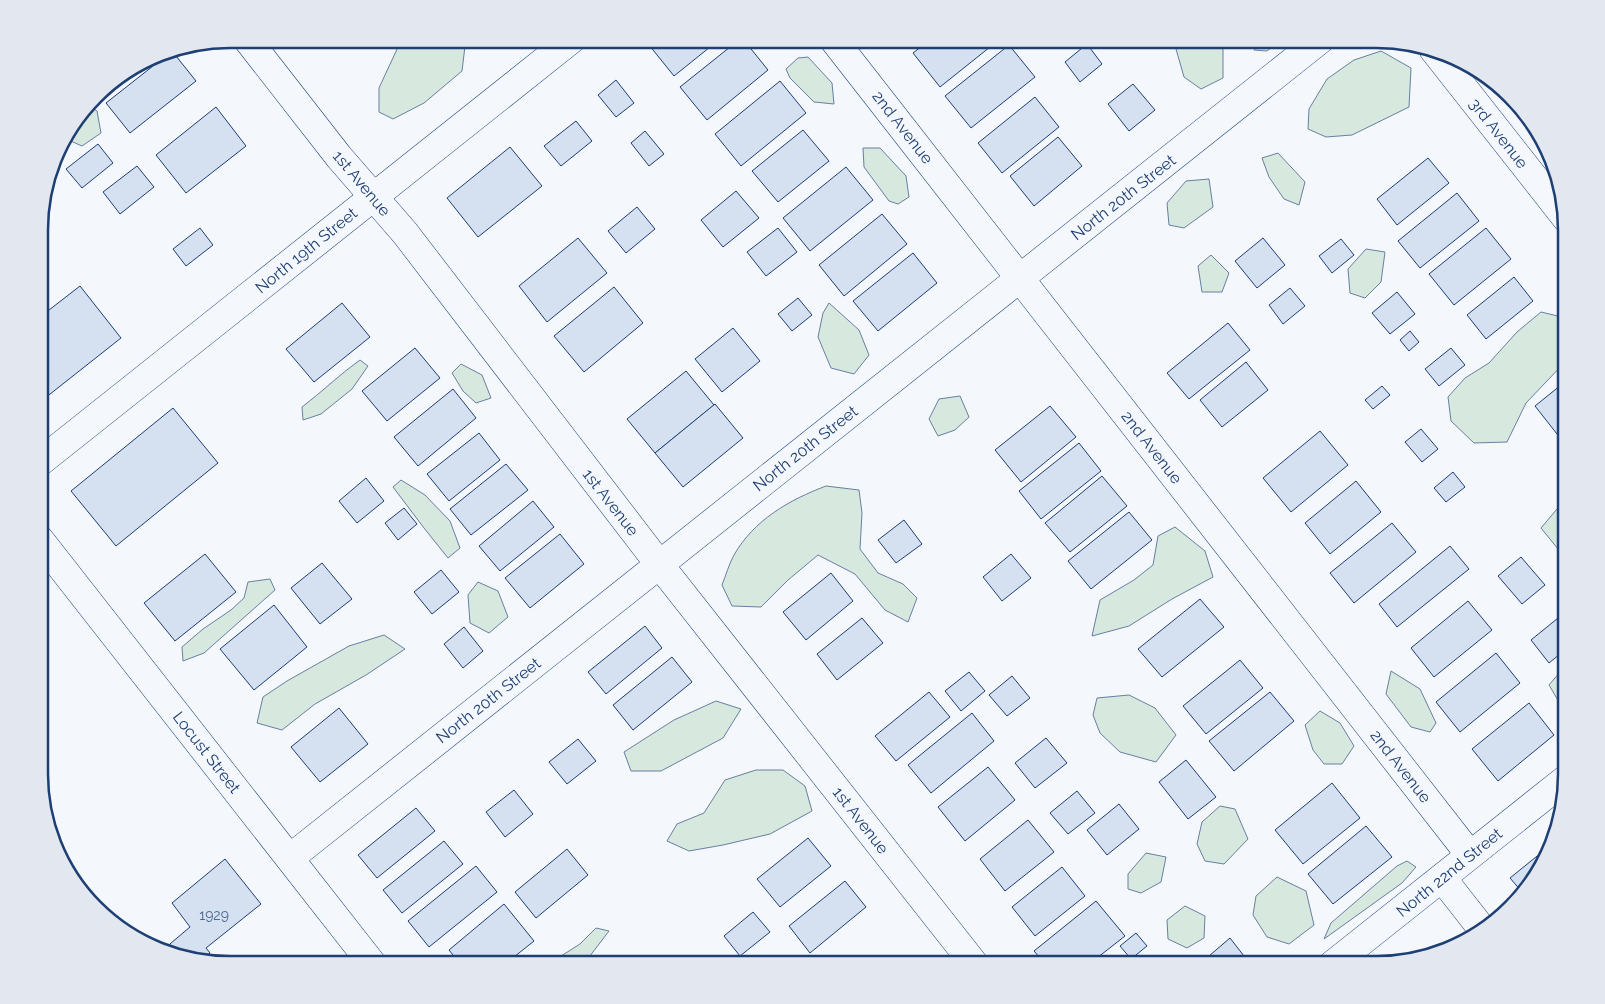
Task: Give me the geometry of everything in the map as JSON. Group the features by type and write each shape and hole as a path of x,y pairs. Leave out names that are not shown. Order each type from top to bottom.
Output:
{"street":[{"name":"1st Avenue","path":"254,48 339,157 405,233 659,564 968,956"},
{"name":"North 19th Street","path":"48,456 561,48"},
{"name":"2nd Avenue","path":"840,48 1470,855"},
{"name":"North 20th Street","path":"290,858 1310,48"},
{"name":"3rd Avenue","path":"1441,60 1556,205"},
{"name":"Locust Street","path":"48,550 366,956"},
{"name":"North 22nd Street","path":"1343,956 1557,786"},
{"path":"1442,878 1478,925"}],"shaded area":[{"path":"398,48 465,48 462,71 424,103 393,119 379,112 379,88"},
{"path":"1223,48 1223,78 1201,89 1184,77 1176,49"},
{"path":"1255,48 1271,48 1267,51 1254,50"},
{"path":"1381,51 1411,68 1409,107 1352,135 1326,137 1308,129 1309,109 1327,79 1354,60"},
{"path":"808,57 832,83 834,104 814,102 790,78 786,69 798,58"},
{"path":"93,109 97,111 101,133 82,146 70,141"},
{"path":"863,148 880,148 906,176 909,197 898,204 889,201 864,167"},
{"path":"1278,153 1305,182 1299,205 1284,199 1269,177 1262,158"},
{"path":"1209,179 1213,207 1184,228 1169,225 1167,203 1186,181"},
{"path":"1366,249 1385,252 1381,282 1365,298 1350,293 1348,269"},
{"path":"1211,255 1229,273 1222,292 1202,292 1198,266"},
{"path":"829,303 859,330 869,355 854,374 831,368 818,337 823,313"},
{"path":"1541,312 1558,316 1558,369 1526,403 1507,442 1474,443 1451,421 1448,397 1465,378 1489,363 1517,332"},
{"path":"360,360 368,366 352,389 321,414 303,420 302,407"},
{"path":"461,364 482,375 491,398 476,403 463,391 452,373"},
{"path":"960,396 969,417 955,430 938,436 929,419 939,399"},
{"path":"401,480 425,495 450,521 460,548 448,558 393,487"},
{"path":"826,486 859,490 862,513 860,549 878,573 903,584 917,598 908,622 885,610 855,574 818,555 788,580 761,607 732,606 722,585 732,558 742,543 762,521 786,505"},
{"path":"1558,510 1558,549 1541,528"},
{"path":"1175,527 1205,551 1213,577 1172,599 1129,626 1092,636 1100,600 1134,580 1153,565 1158,536"},
{"path":"270,579 275,590 204,653 183,661 182,647 244,598 248,582"},
{"path":"478,582 498,591 508,617 489,633 470,623 468,595"},
{"path":"384,635 405,649 366,675 315,704 282,730 257,723 263,697 287,681 349,646"},
{"path":"1391,671 1420,689 1436,723 1430,732 1411,727 1386,694"},
{"path":"1558,674 1558,700 1549,685"},
{"path":"1129,695 1155,708 1176,735 1156,762 1120,752 1100,733 1093,715 1097,698"},
{"path":"716,701 741,709 723,738 661,771 631,771 624,752 674,720"},
{"path":"1320,711 1340,723 1354,746 1342,764 1324,764 1313,750 1305,725"},
{"path":"756,770 783,770 805,786 812,811 770,834 723,845 689,851 667,841 677,824 704,813 725,780"},
{"path":"1220,806 1235,809 1248,839 1224,864 1205,861 1197,844 1202,822"},
{"path":"1146,853 1166,857 1161,882 1141,893 1128,889 1128,874"},
{"path":"1407,861 1416,867 1402,883 1324,939 1331,923 1397,866"},
{"path":"1277,877 1306,891 1314,925 1289,944 1267,937 1253,915 1256,896"},
{"path":"1185,906 1205,916 1204,938 1187,948 1168,939 1167,920"},
{"path":"596,928 609,931 590,956 561,956 580,944"}],"building":[{"path":"651,48 709,48 674,76"},
{"path":"729,48 750,48 768,70 707,120 680,87"},
{"path":"919,48 989,48 940,87 913,53"},
{"path":"1005,48 1011,48 1035,77 971,128 945,96"},
{"path":"1082,48 1090,48 1102,64 1080,82 1065,62"},
{"path":"176,56 196,81 130,133 106,103 158,62"},
{"path":"616,80 634,103 616,117 598,95"},
{"path":"780,81 806,113 741,166 715,134"},
{"path":"1133,84 1155,110 1129,131 1108,104"},
{"path":"1035,97 1059,127 1002,173 978,143"},
{"path":"216,107 246,146 186,193 156,155"},
{"path":"576,121 592,141 561,166 544,146"},
{"path":"803,130 829,161 778,202 752,171"},
{"path":"645,131 664,154 649,166 631,143"},
{"path":"1058,137 1082,166 1034,206 1010,176"},
{"path":"98,144 113,163 82,188 66,169"},
{"path":"510,147 542,186 478,237 447,198"},
{"path":"1428,158 1449,183 1397,225 1377,199"},
{"path":"137,166 154,187 120,214 103,192"},
{"path":"846,167 873,200 810,251 783,218"},
{"path":"736,191 759,218 723,247 701,220"},
{"path":"1457,193 1479,221 1420,268 1398,241"},
{"path":"637,207 655,229 626,253 608,231"},
{"path":"882,214 907,244 844,296 819,265"},
{"path":"200,228 213,245 186,266 173,249"},
{"path":"778,228 797,252 766,276 747,252"},
{"path":"1486,228 1511,259 1454,305 1429,274"},
{"path":"578,238 607,273 547,322 519,286"},
{"path":"1263,238 1285,265 1257,288 1235,261"},
{"path":"1341,239 1354,255 1332,273 1319,256"},
{"path":"913,253 937,283 878,331 853,301"},
{"path":"1514,277 1533,301 1486,339 1467,315"},
{"path":"80,286 121,338 48,396 48,311"},
{"path":"614,287 643,323 584,372 554,336"},
{"path":"1290,288 1305,306 1283,324 1269,305"},
{"path":"1397,292 1415,314 1390,334 1372,313"},
{"path":"798,298 812,315 792,331 778,314"},
{"path":"342,303 370,337 314,382 286,349"},
{"path":"1228,323 1250,350 1189,399 1167,373"},
{"path":"733,328 760,361 722,392 695,359"},
{"path":"1410,331 1419,342 1409,351 1400,340"},
{"path":"415,348 440,378 387,421 362,391"},
{"path":"1451,348 1465,365 1439,386 1425,369"},
{"path":"1246,362 1268,390 1222,427 1200,400"},
{"path":"686,371 714,405 655,453 627,419"},
{"path":"1382,386 1390,395 1373,409 1365,400"},
{"path":"1558,387 1558,433 1557,434 1535,406"},
{"path":"453,389 476,418 418,466 394,437"},
{"path":"715,404 743,438 683,487 655,453"},
{"path":"1050,406 1076,437 1021,482 995,450"},
{"path":"173,408 218,463 116,546 71,491"},
{"path":"1421,429 1438,449 1422,462 1405,442"},
{"path":"1320,431 1348,465 1291,512 1263,478"},
{"path":"479,433 500,460 449,501 427,474"},
{"path":"1079,443 1101,471 1041,519 1019,491"},
{"path":"506,464 528,490 471,535 450,509"},
{"path":"1453,472 1465,487 1446,502 1434,488"},
{"path":"1102,476 1127,506 1070,552 1045,523"},
{"path":"366,478 384,501 357,523 339,501"},
{"path":"1356,481 1381,512 1330,554 1305,523"},
{"path":"533,501 554,527 500,571 479,546"},
{"path":"404,508 417,524 398,540 385,523"},
{"path":"1129,512 1152,540 1091,589 1068,561"},
{"path":"904,520 922,544 896,563 878,540"},
{"path":"1392,523 1416,552 1354,603 1330,573"},
{"path":"560,534 584,564 530,608 505,578"},
{"path":"1450,546 1469,569 1397,627 1379,604"},
{"path":"205,554 236,592 175,641 144,603"},
{"path":"1011,554 1031,578 1002,601 983,577"},
{"path":"1521,557 1545,585 1522,604 1498,576"},
{"path":"322,563 352,599 320,624 291,588"},
{"path":"441,570 459,592 432,614 414,592"},
{"path":"831,573 853,601 806,640 783,612"},
{"path":"1200,599 1224,627 1162,677 1138,649"},
{"path":"1468,601 1492,630 1434,677 1411,648"},
{"path":"274,605 307,647 254,690 220,649"},
{"path":"862,618 883,643 837,680 817,654"},
{"path":"1558,618 1558,656 1549,663 1531,640"},
{"path":"645,626 662,648 606,694 588,672"},
{"path":"464,627 483,651 463,668 444,644"},
{"path":"1496,653 1520,683 1460,732 1436,702"},
{"path":"672,657 692,682 633,730 613,705"},
{"path":"1240,660 1263,688 1206,734 1183,706"},
{"path":"969,672 985,691 961,711 945,691"},
{"path":"1012,676 1030,698 1007,716 989,695"},
{"path":"929,692 950,717 896,761 875,736"},
{"path":"1270,692 1294,721 1234,771 1209,741"},
{"path":"1529,703 1554,735 1498,781 1472,749"},
{"path":"339,708 368,744 320,782 291,747"},
{"path":"972,713 994,741 931,793 908,765"},
{"path":"1046,738 1067,763 1035,788 1015,763"},
{"path":"578,739 596,761 567,784 549,762"},
{"path":"1186,760 1216,797 1188,819 1159,782"},
{"path":"988,767 1015,800 965,841 938,807"},
{"path":"1332,783 1360,818 1303,864 1275,830"},
{"path":"514,790 533,814 505,837 486,812"},
{"path":"1077,791 1095,813 1068,834 1050,813"},
{"path":"1119,804 1139,829 1107,855 1087,830"},
{"path":"416,808 435,831 377,878 358,855"},
{"path":"1028,820 1054,852 1005,891 980,859"},
{"path":"1366,826 1392,857 1333,904 1308,874"},
{"path":"808,838 831,866 780,907 757,879"},
{"path":"444,841 463,864 402,913 383,890"},
{"path":"567,849 588,875 536,918 515,892"},
{"path":"1539,854 1518,887 1510,878"},
{"path":"225,859 261,904 206,948 210,953 208,955 168,946 190,927 172,903"},
{"path":"476,866 497,892 429,947 408,921"},
{"path":"1062,867 1085,896 1035,936 1012,907"},
{"path":"845,881 866,907 810,953 789,926"},
{"path":"1096,901 1125,936 1099,956 1038,956 1034,951"},
{"path":"504,904 534,941 515,956 454,956 449,950"},
{"path":"753,912 770,932 740,956 724,936"},
{"path":"1136,933 1147,946 1135,956 1128,956 1120,946"},
{"path":"1230,938 1244,956 1209,956"}]}
